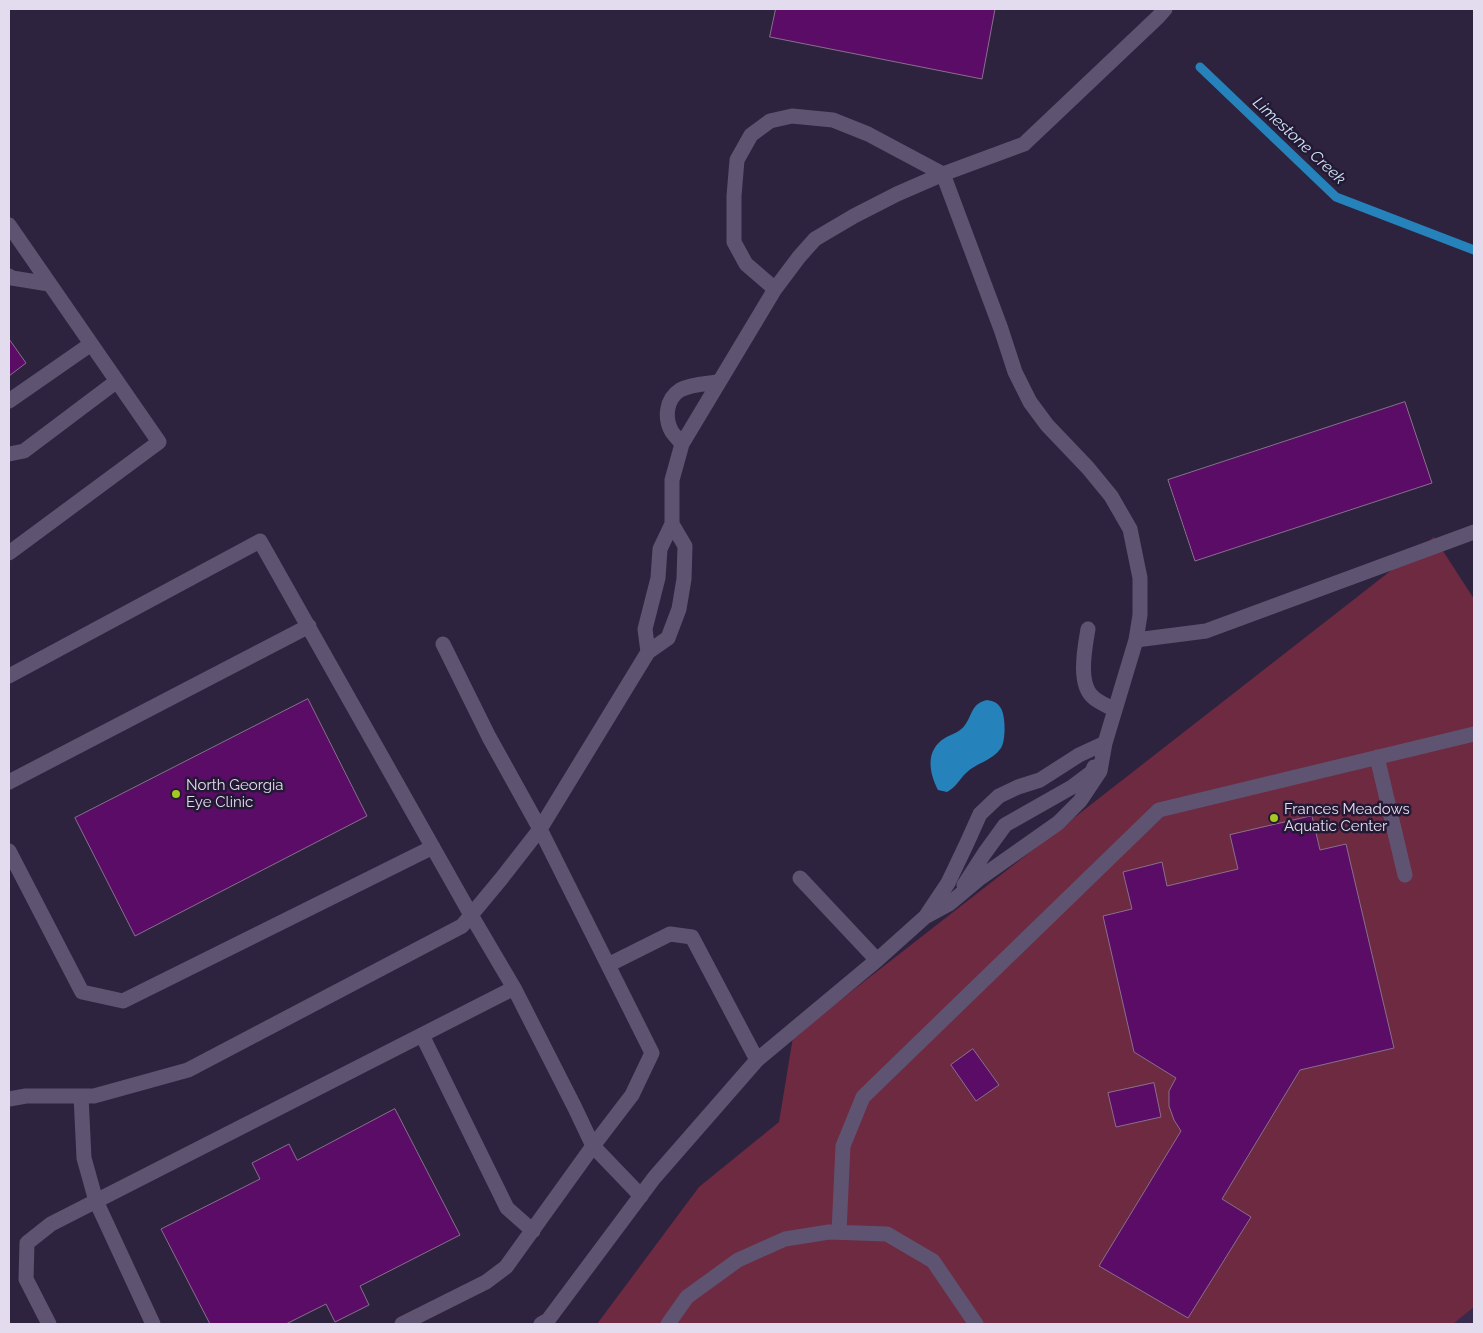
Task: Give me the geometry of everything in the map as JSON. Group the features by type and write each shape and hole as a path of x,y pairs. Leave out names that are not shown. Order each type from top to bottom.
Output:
{"lane":[{"path":"648,652 645,629 658,578 660,549 672,524 672,480 682,444 774,289 799,257 815,239 896,194 943,174 1024,144 1165,9"},
{"path":"541,1324 548,1320 661,1171 757,1060 877,960 925,917 955,899 980,878 1058,823 1080,801 1100,771 1105,743 1136,640 1140,615 1140,578 1130,530 1111,496 1088,468 1047,425 1030,402 1014,372 1001,329 943,174 868,134 832,120 792,116 770,121 751,135 738,160 734,196 734,242 746,264 774,289"},
{"path":"9,225 160,442 9,553"},
{"path":"9,276 50,284"},
{"path":"9,401 91,344"},
{"path":"9,454 24,451 117,381"},
{"path":"682,444 672,431 668,418 668,405 680,390 718,382"},
{"path":"9,1099 26,1096 94,1096 188,1070 462,926 540,829 648,652 668,638 679,609 684,579 685,546 672,524"},
{"path":"1136,640 1206,631 1474,532"},
{"path":"9,676 260,541 514,988 593,1146 641,1196"},
{"path":"9,782 309,626"},
{"path":"1088,629 1083,662 1086,688 1093,698 1115,710"},
{"path":"402,1324 486,1282 506,1267 632,1095 652,1053 540,829 489,736 443,644"},
{"path":"839,1232 843,1146 863,1097 1159,810 1474,734"},
{"path":"955,899 1005,825 1072,787 1092,772 1105,743"},
{"path":"925,917 948,883 980,814 998,796 1040,780 1079,755 1105,743"},
{"path":"1377,757 1406,875"},
{"path":"9,851 82,992 123,1001 433,847"},
{"path":"800,878 877,960"},
{"path":"608,965 670,934 692,936 757,1060"},
{"path":"50,1324 26,1279 27,1243 50,1224 514,988"},
{"path":"422,1035 507,1208 533,1230"},
{"path":"9,1092 26,1096"},
{"path":"81,1096 84,1158 96,1201 153,1324"},
{"path":"668,1324 687,1297 738,1260 785,1239 829,1232 887,1234 933,1261 976,1324"}],"shaded area":[{"name":"Frances Meadows Aquatic Center","path":"1434,537 1474,599 1474,1307 1453,1324 597,1324 699,1187 779,1122 793,1037"},
{"path":"1474,1307 1474,1324 1453,1324"}],"water":[{"path":"987,700 999,705 1002,710 1004,721 1003,745 993,756 970,770 950,790 947,792 938,790 931,769 934,749 945,738 963,727 975,707"}],"building":[{"path":"776,9 995,9 982,79 770,37"},
{"path":"9,339 26,363 9,376"},
{"path":"1405,402 1432,483 1195,561 1168,480"},
{"path":"308,699 367,816 135,936 75,818"},
{"name":"Frances Meadows Aquatic Center","path":"1312,816 1320,850 1346,844 1394,1048 1300,1070 1222,1199 1251,1217 1188,1318 1099,1266 1181,1131 1174,1120 1169,1106 1169,1091 1176,1078 1134,1052 1103,916 1132,909 1123,872 1162,862 1167,886 1238,869 1230,835"},
{"path":"973,1049 999,1085 976,1101 951,1065"},
{"path":"1154,1083 1161,1117 1116,1127 1108,1093"},
{"path":"395,1109 460,1235 360,1286 369,1305 335,1322 326,1304 286,1324 210,1324 161,1229 260,1179 252,1163 289,1144 297,1160"}],"waterway":[{"name":"Limestone Creek","path":"1200,67 1336,197 1474,250"}],"place":[{"name":"North Georgia Eye Clinic","path":"176,794"},
{"name":"Frances Meadows Aquatic Center","path":"1274,818"}]}
